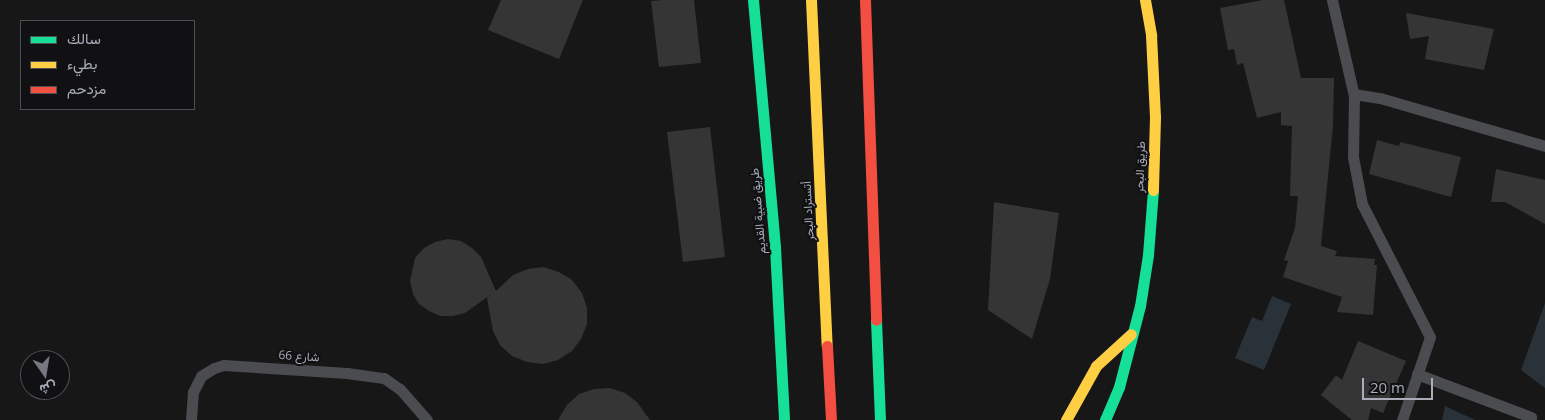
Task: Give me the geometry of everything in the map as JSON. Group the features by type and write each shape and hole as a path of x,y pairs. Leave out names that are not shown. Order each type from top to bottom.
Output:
{"main road":[{"name":"طريق ضبية القديم","path":"754,0 775,246 784,420"},
{"name":"أتستراد البحر","path":"811,0 831,420"},
{"path":"865,0 880,420"},
{"name":"طريق البحر","path":"1098,418 1119,388 1131,334 1140,306 1148,255 1154,174 1151,35 1145,0"},
{"path":"1066,420 1096,366 1131,334"},
{"path":"1072,408 1098,418"}],"lane":[{"path":"1332,0 1354,94 1353,157 1362,204 1430,337 1402,420"},
{"path":"1354,94 1380,98 1545,146"},
{"name":"شارع 66","path":"190,420 193,392 201,376 214,368 231,365 347,373 384,378 400,389 427,420"},
{"path":"1417,374 1531,416"}],"shaded area":[{"path":"1272,296 1291,304 1264,370 1235,358 1252,317 1262,321"},
{"path":"1545,303 1545,388 1521,370"},
{"path":"1445,406 1475,420 1442,420"}],"building":[{"path":"501,0 583,0 559,59 488,30"},
{"path":"694,0 701,63 659,67 651,1"},
{"path":"1263,0 1284,0 1301,78 1334,78 1333,126 1321,246 1337,251 1335,256 1375,259 1374,265 1377,265 1373,315 1337,312 1342,297 1283,277 1288,261 1284,260 1295,228 1298,196 1290,196 1292,126 1281,125 1281,112 1257,118 1243,63 1237,65 1234,49 1228,50 1220,8"},
{"path":"1406,13 1494,29 1484,70 1425,59 1429,36 1410,39"},
{"path":"710,127 725,257 683,262 667,132"},
{"path":"1377,140 1399,146 1400,142 1461,157 1451,197 1369,174"},
{"path":"1496,169 1545,180 1545,224 1505,202 1491,202"},
{"path":"994,202 1059,213 1050,279 1032,339 988,310"},
{"path":"448,239 461,241 481,257 496,291 513,275 528,269 543,267 559,272 572,280 582,293 587,308 587,324 581,339 572,351 558,360 543,364 527,362 512,356 500,345 493,331 487,298 493,293 465,313 453,316 440,316 419,304 413,294 410,281 415,258 424,248 435,242"},
{"path":"1358,341 1406,361 1383,413 1371,408 1368,420 1352,420 1321,395 1336,375 1342,380"},
{"path":"610,388 625,393 637,402 650,420 558,420 567,405 579,394 594,389"}],"traffic: fast":[{"path":"753,0 775,247 784,420"},
{"path":"1105,420 1119,387 1140,306 1148,255 1153,190"},
{"path":"876,320 880,420"}],"traffic: slow":[{"path":"811,0 827,346"},
{"path":"1145,0 1151,35 1155,117 1153,190"},
{"path":"1066,420 1096,366 1131,334"}],"traffic: jam":[{"path":"865,0 876,320"},
{"path":"827,346 831,420"}]}
